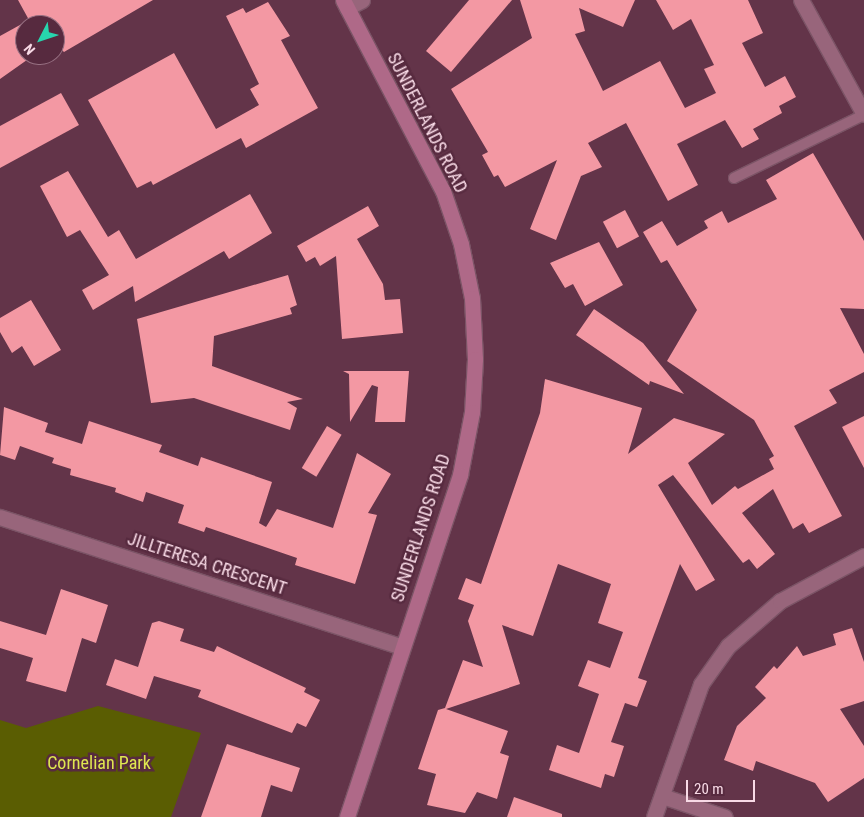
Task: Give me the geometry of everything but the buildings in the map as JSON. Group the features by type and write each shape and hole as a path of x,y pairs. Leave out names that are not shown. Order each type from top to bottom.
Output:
{"street":[{"path":"345,4 362,0"},
{"path":"801,0 864,114"},
{"name":"SUNDERLANDS ROAD","path":"345,4 443,191 461,244 472,298 472,412 460,476 347,817"},
{"name":"JILLTERESA CRESCENT","path":"0,517 402,647"},
{"path":"654,817 701,684 728,646 780,601 864,556"},
{"path":"662,796 725,817"}],"lane":[{"path":"734,178 864,114"}],"green space":[{"name":"Cornelian Park","path":"98,706 201,733 171,817 0,817 0,720 26,728"}]}
